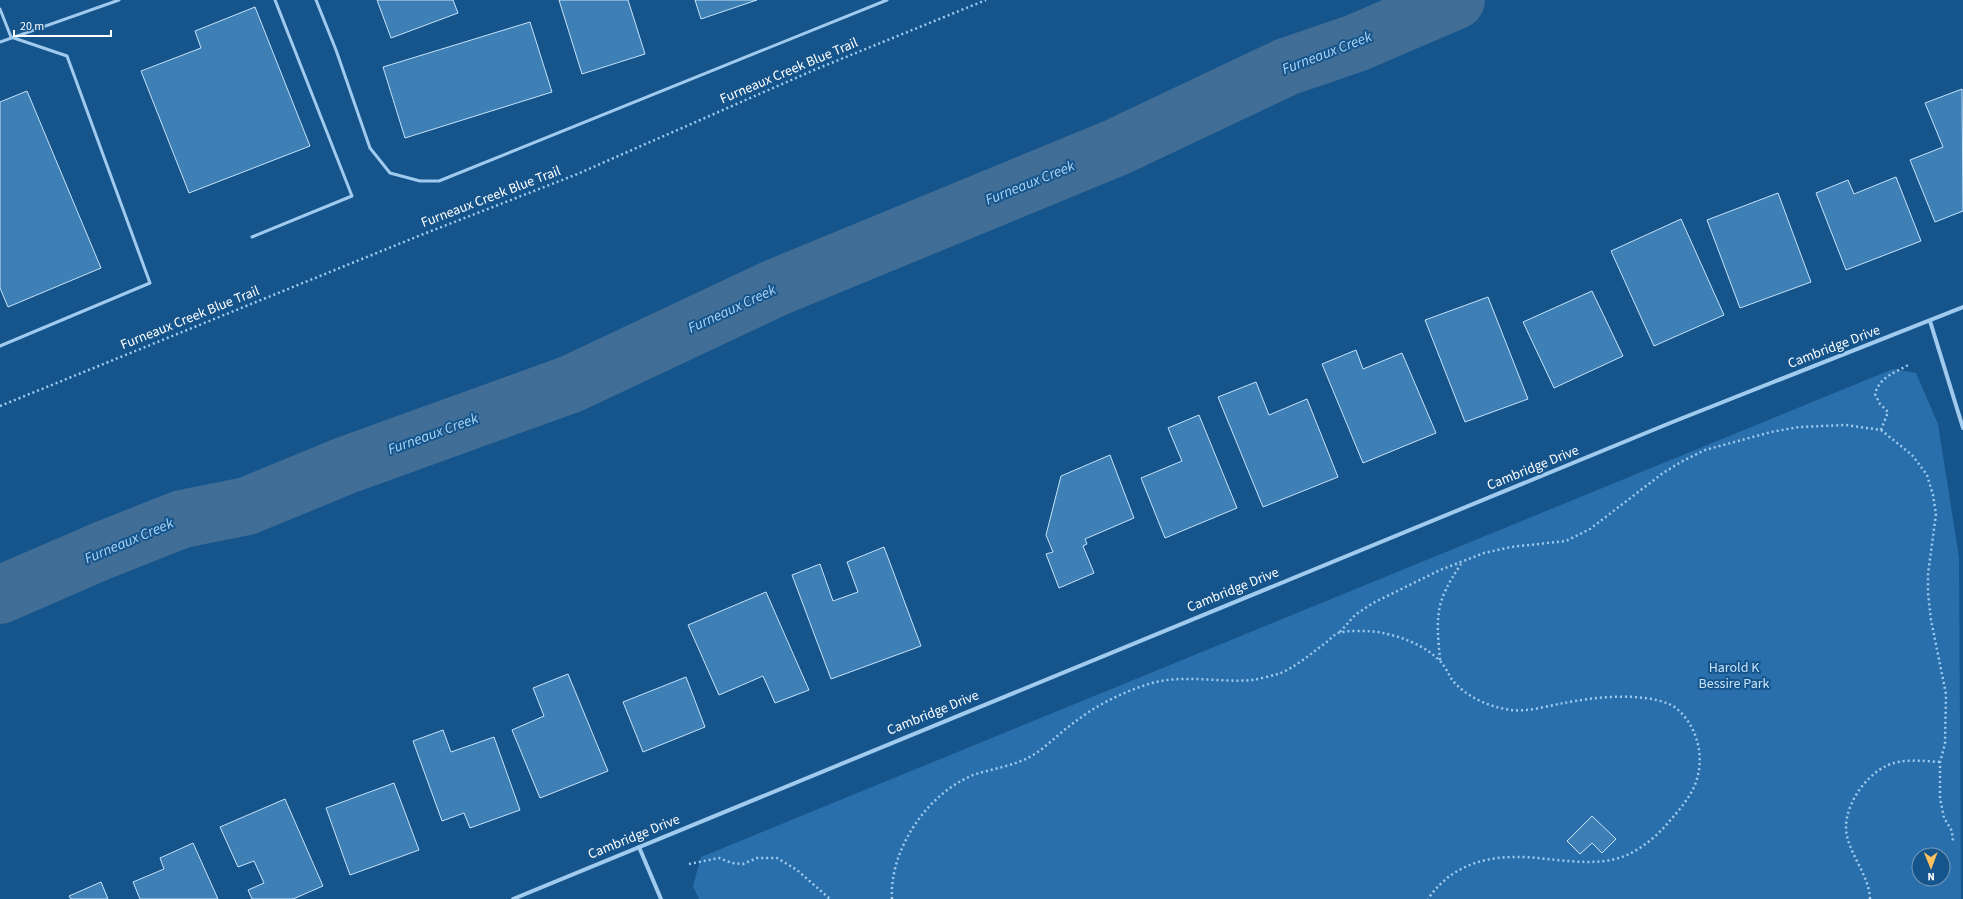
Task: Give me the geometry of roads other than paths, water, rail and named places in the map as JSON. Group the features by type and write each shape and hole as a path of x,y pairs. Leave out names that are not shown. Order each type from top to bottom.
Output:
{"street":[{"name":"Cambridge Drive","path":"513,899 1670,423 1963,307"},
{"path":"1930,321 1963,428"},
{"path":"639,847 661,899"}],"lane":[{"path":"0,42 119,0"},
{"path":"252,237 352,196 275,0"},
{"path":"316,0 336,50 370,148 390,173 420,181 439,182 887,0"},
{"path":"0,10 11,37 67,56 150,283 0,346"}],"waterway":[{"name":"Furneaux Creek","path":"0,595 101,551 182,519 247,506 344,466 571,384 775,288 1117,147 1286,67 1356,43 1456,0"}],"park label":[{"name":"Harold K Bessire Park","path":"1734,676"}]}
